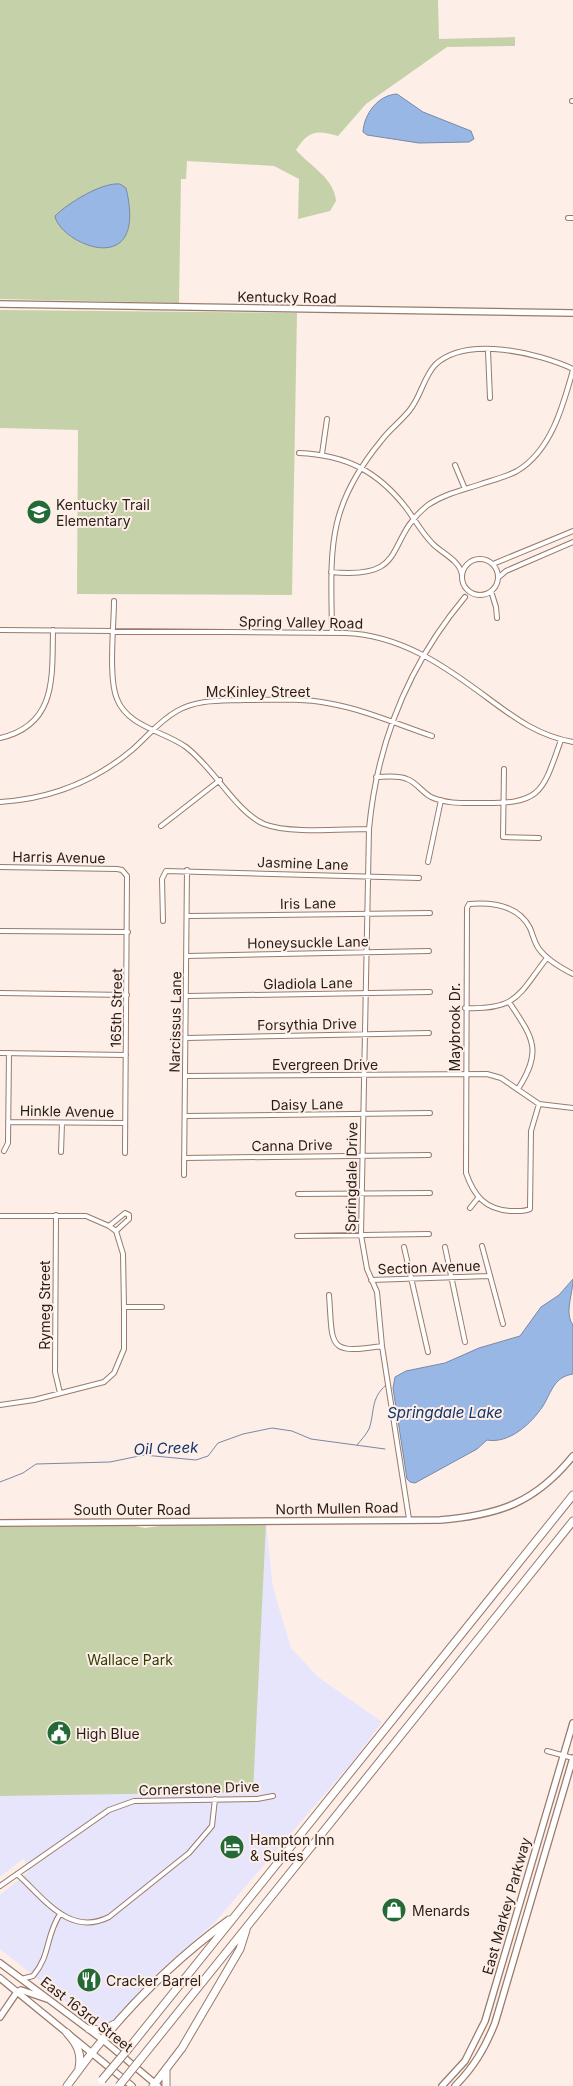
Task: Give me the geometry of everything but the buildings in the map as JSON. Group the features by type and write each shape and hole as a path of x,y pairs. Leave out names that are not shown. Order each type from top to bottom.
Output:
{"highway":[{"path":"100,2083 573,1496"},
{"path":"119,2086 573,1521"},
{"path":"67,2086 91,2052 152,1986 199,1943 237,1913"},
{"path":"156,2085 182,2048 240,1949 247,1926"},
{"path":"89,2029 104,2030 113,2026 125,2016"},
{"path":"68,2033 75,2042 80,2054 78,2071"},
{"path":"166,2069 166,2086"}],"street":[{"name":"Kentucky Road","path":"0,304 573,313"},
{"path":"331,572 358,572 382,567 391,559 414,520 436,500 515,472 538,454 560,412 573,369 531,354 488,351 464,351 447,357 436,365 428,376 423,390 413,406 381,440 348,489 338,515 333,540 331,572 332,633"},
{"path":"488,351 490,398"},
{"path":"322,454 327,419"},
{"path":"299,453 322,454 343,459 362,468 384,484 438,549 458,564 465,587 465,597 475,594 482,595 491,591 498,579 506,571 573,542"},
{"path":"455,465 465,489"},
{"path":"494,564 573,531"},
{"path":"458,564 485,559 494,564 498,579"},
{"path":"462,575 471,562"},
{"path":"465,587 475,594"},
{"path":"491,591 497,618"},
{"name":"Springdale Drive","path":"409,1519 382,1346 377,1292 371,1280 361,1235 370,829 376,777 392,722 423,655 465,597"},
{"path":"114,600 114,688 117,700 128,716 185,746 220,780 243,810 264,824 282,828 370,829"},
{"name":"Spring Valley Road","path":"0,630 358,633 378,636 400,643 423,655 524,725 561,740 573,742"},
{"path":"0,738 26,727 38,716 47,701 52,684 53,630"},
{"name":"McKinley Street","path":"0,802 42,796 85,781 127,755 153,729 178,710 206,701 313,701 358,710 432,736"},
{"path":"376,777 407,779 431,797 455,803 514,803 525,799 541,788 552,769 561,740"},
{"path":"504,769 503,837 539,838"},
{"path":"161,826 220,780"},
{"path":"428,862 440,800"},
{"name":"Harris Avenue","path":"0,867 117,869"},
{"name":"165th Street","path":"117,869 125,872 128,880 125,1153"},
{"name":"Jasmine Lane","path":"163,921 164,873 166,871 187,870 419,878"},
{"name":"Narcissus Lane","path":"184,1175 187,870"},
{"name":"Maybrook Dr.","path":"478,1198 471,1189 466,1173 465,1008 467,908 470,904 498,904 521,915 540,950 547,958"},
{"name":"Iris Lane","path":"187,916 430,913"},
{"path":"0,931 128,932"},
{"name":"Honeysuckle Lane","path":"187,956 429,951"},
{"path":"465,1008 492,1008 509,1002 527,984 547,958 573,974"},
{"name":"Gladiola Lane","path":"187,996 430,992"},
{"path":"0,993 127,995"},
{"path":"509,1002 530,1036 533,1047 531,1066 518,1089"},
{"name":"Forsythia Drive","path":"186,1038 430,1033"},
{"path":"0,1053 126,1054"},
{"path":"4,1151 8,1143 9,1053"},
{"name":"Evergreen Drive","path":"186,1076 465,1073 495,1075 540,1104"},
{"path":"470,1208 478,1198 484,1204 501,1210 530,1209 531,1131 540,1104 573,1108"},
{"name":"Daisy Lane","path":"185,1116 430,1113"},
{"name":"Hinkle Avenue","path":"8,1122 126,1123"},
{"path":"61,1152 62,1123"},
{"name":"Canna Drive","path":"184,1158 429,1155"},
{"path":"298,1194 430,1193"},
{"path":"109,1226 121,1215 125,1213 129,1215 129,1219 116,1231"},
{"name":"Rymeg Street","path":"56,1215 55,1372 60,1393"},
{"path":"0,1216 86,1216 116,1231 123,1254 124,1307 124,1349 114,1373 104,1382 34,1400 0,1405"},
{"path":"296,1236 429,1234"},
{"path":"482,1246 503,1324"},
{"path":"404,1247 428,1352"},
{"path":"445,1247 465,1342"},
{"name":"Section Avenue","path":"371,1280 489,1276"},
{"path":"329,1295 332,1336 336,1344 349,1351 382,1346"},
{"path":"124,1307 162,1307"},
{"name":"North Mullen Road","path":"264,1521 440,1520 477,1516 509,1507 533,1495 554,1479 573,1456"},
{"name":"South Outer Road","path":"0,1523 264,1521"},
{"name":"East Markey Parkway","path":"442,2086 465,2061 485,2021 573,1722"},
{"path":"547,1751 573,1758"},
{"name":"East Markey Parkway","path":"454,2086 471,2070 485,2047 495,2023 573,1758"},
{"name":"Cornerstone Drive","path":"0,1886 102,1814 122,1804 134,1801 257,1799 273,1796"},
{"path":"17,1874 60,1914 80,1923 89,1924 109,1917 189,1854 212,1826 215,1800"},
{"path":"21,1979 33,1976 44,1962 51,1927 60,1914"},
{"name":"East 163rd Street","path":"0,1963 104,2040 156,2085"},
{"path":"33,1976 35,1989"},
{"name":"East 163rd Street","path":"0,1978 132,2086"},
{"path":"0,2017 17,1992 21,1990 49,2000"}],"shaded area":[{"path":"266,1523 273,1588 291,1648 318,1677 382,1722 353,1761 215,1922 156,1974 114,2020 107,2025 92,2022 0,1949 0,1895 28,1872 24,1858 0,1877 0,1795 26,1796"}],"green space":[{"path":"0,0 438,0 439,39 515,37 515,46 447,47 366,104 338,136 324,133 309,135 296,150 331,186 336,201 330,211 298,219 299,179 274,166 187,161 186,179 181,179 179,303 0,299"},
{"path":"0,310 297,313 292,595 77,594 78,430 0,428"},
{"name":"Wallace Park","path":"266,1523 253,1792 0,1796 0,1527 130,1525 145,1528 166,1525"}],"water":[{"path":"397,94 423,112 471,131 474,139 469,142 419,143 367,135 363,132 366,119 373,107 384,98"},
{"path":"120,184 126,188 130,218 125,236 115,246 101,248 85,244 71,236 60,226 55,216 68,205 104,186"},
{"name":"Springdale Lake","path":"573,1279 569,1315 573,1325 573,1374 562,1378 554,1385 538,1413 519,1431 503,1439 487,1440 477,1449 415,1483 410,1482 407,1479 393,1388 395,1377 406,1371 445,1363 479,1348 520,1336 541,1307 559,1295"}],"waterway":[{"path":"357,1445 369,1429 377,1395 386,1385"},
{"name":"Oil Creek","path":"0,1482 23,1473 36,1464 110,1462 144,1455 196,1460 208,1456 218,1443 243,1434 272,1428 292,1431 311,1439 385,1449"}],"place":[{"name":"Kentucky Trail Elementary","path":"39,512"},
{"name":"High Blue","path":"59,1733"},
{"name":"Hampton Inn & Suites","path":"232,1847"},
{"name":"Menards","path":"394,1910"},
{"name":"Cracker Barrel","path":"89,1980"}]}
